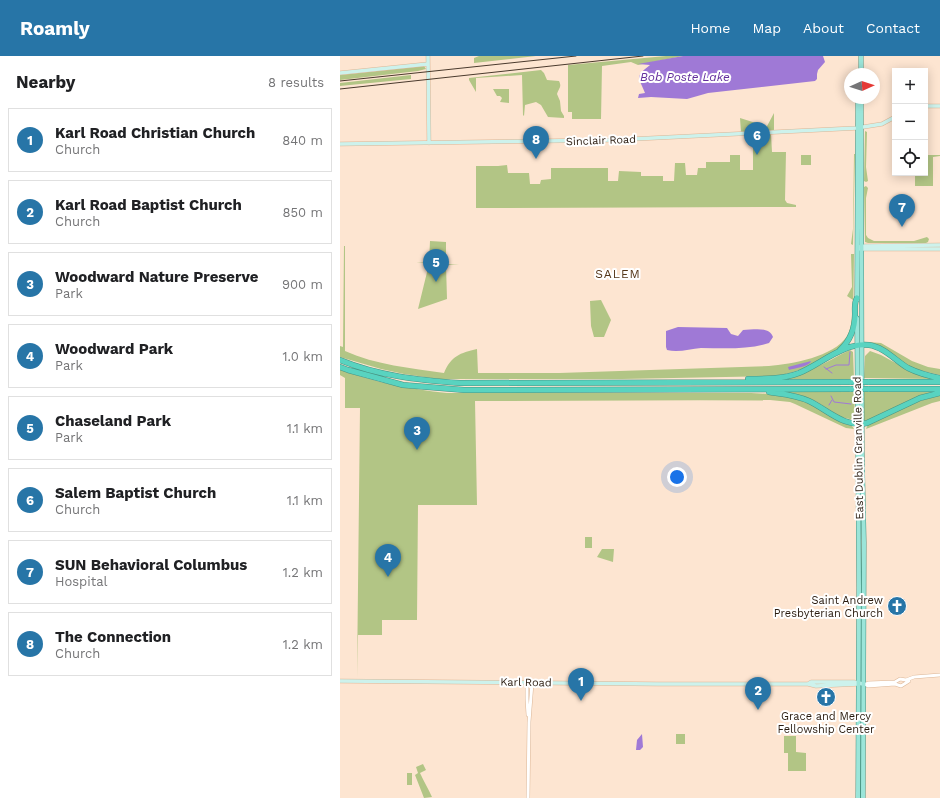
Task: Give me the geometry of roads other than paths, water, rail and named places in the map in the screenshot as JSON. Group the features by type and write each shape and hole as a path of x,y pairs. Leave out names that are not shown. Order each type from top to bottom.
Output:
{"highway":[{"path":"834,356 846,344 853,332 855,322 855,303 857,298"},
{"path":"706,382 787,376 808,369 849,348 860,345 872,346 908,368 940,378"},
{"path":"340,360 366,369 406,378 460,383 940,382"},
{"path":"340,367 403,385 464,390 940,389"},
{"path":"752,389 803,398 844,422 860,424 874,420 920,398 940,393"}],"main road":[{"path":"428,56 429,143"},
{"path":"861,56 861,68"},
{"path":"340,74 428,64"},
{"name":"East Dublin Granville Road","path":"858,104 860,128"},
{"name":"East Dublin Granville Road","path":"861,104 859,510 863,684 863,798"},
{"path":"928,106 940,106"},
{"name":"Sinclair Road","path":"340,144 613,140 860,128 882,124 892,119"},
{"path":"860,248 940,245"},
{"path":"860,248 940,249"},
{"name":"East Dublin Granville Road","path":"860,248 857,298 860,345"},
{"name":"Karl Road","path":"340,681 808,684 812,686 863,684"},
{"name":"East Dublin Granville Road","path":"858,798 863,684"}],"street":[{"path":"903,682 900,679 898,683 902,686 903,682 916,678 940,675"},
{"path":"527,683 529,722"},
{"path":"528,798 529,722 532,683"},
{"name":"Karl Road","path":"863,684 898,683"}],"water":[{"name":"Bob Poste Lake","path":"683,56 823,56 825,62 818,70 817,79 815,81 708,93 687,99 651,97 638,98 639,94 645,93 639,77 650,65 638,64"},
{"path":"678,327 727,328 731,334 738,336 743,330 760,329 768,331 773,337 769,343 753,347 701,348 680,351 667,350 666,331"},
{"path":"811,361 808,364 789,370 788,367"},
{"path":"642,734 643,747 640,750 636,750 637,740"}],"waterway":[{"path":"826,369 836,365 849,365 850,352"},
{"path":"824,367 832,373"},
{"path":"831,396 834,402 851,404"},
{"path":"829,405 832,400"}],"railway":[{"path":"340,81 576,56"},
{"path":"340,89 643,56"}],"place":[{"name":"Salem Baptist Church","path":"757,155"},
{"name":"The Connection","path":"536,159"},
{"name":"SUN Behavioral Columbus","path":"902,227"},
{"name":"Chaseland Park","path":"436,282"},
{"name":"Woodward Nature Preserve","path":"417,450"},
{"name":"Woodward Park","path":"388,577"},
{"name":"Saint Andrew Presbyterian Church","path":"897,606"},
{"name":"Grace and Mercy Fellowship Center","path":"826,697"},
{"name":"Karl Road Christian Church","path":"581,701"},
{"name":"Karl Road Baptist Church","path":"758,710"}],"district":[{"name":"SALEM","path":"618,274"}]}
